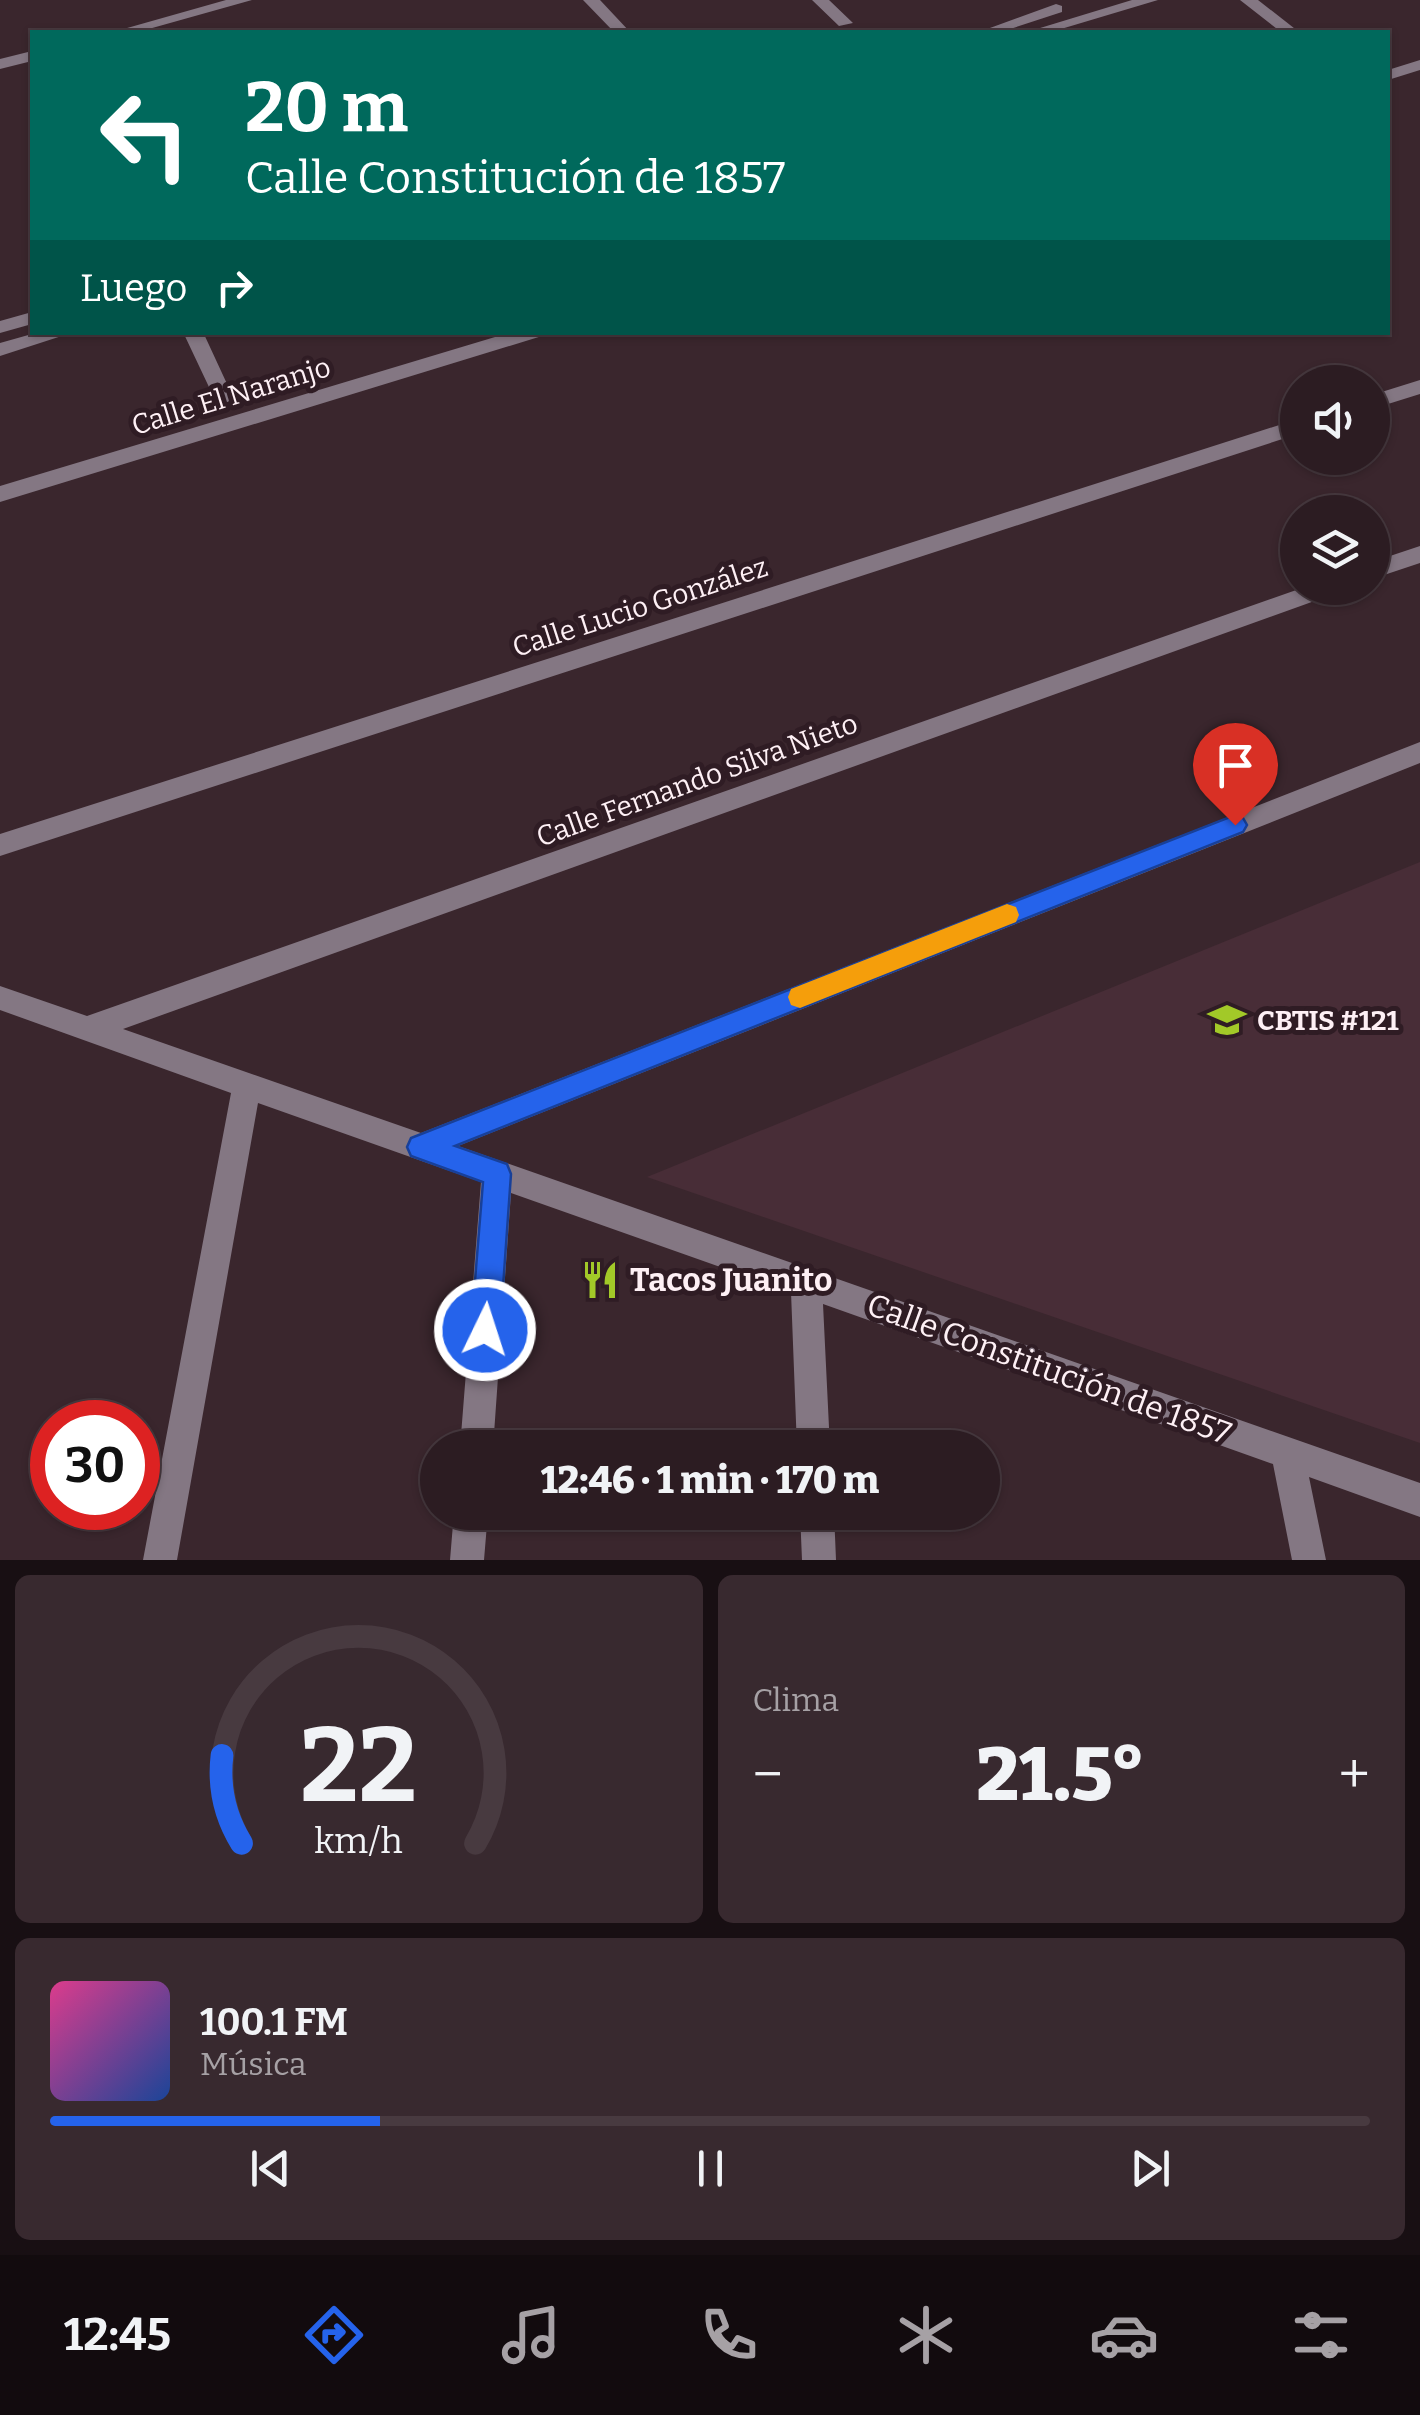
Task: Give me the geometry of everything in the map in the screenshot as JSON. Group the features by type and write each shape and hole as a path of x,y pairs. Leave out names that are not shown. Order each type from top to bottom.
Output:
{"street":[{"path":"129,30 244,0"},
{"path":"591,0 620,30"},
{"path":"820,0 845,22"},
{"path":"993,30 1089,0"},
{"path":"1057,29 1150,0"},
{"path":"1248,0 1288,30"},
{"path":"192,14 204,30"},
{"path":"0,64 30,56"},
{"path":"1390,73 1420,65"},
{"path":"0,327 30,319"},
{"path":"0,350 53,335"},
{"path":"194,335 224,399"},
{"name":"Calle El Naranjo","path":"0,494 525,335"},
{"path":"1390,396 1420,387"},
{"name":"Calle Lucio González","path":"0,845 1280,432"},
{"path":"1390,565 1420,554"},
{"name":"Calle Fernando Silva Nieto","path":"88,1029 1280,604"},
{"path":"420,1147 1420,752"},
{"name":"Calle Constitución de 1857","path":"0,998 1420,1500"},
{"path":"160,1560 246,1085"},
{"path":"477,1430 497,1174"},
{"path":"806,1283 813,1430"},
{"path":"1287,1453 1310,1560"},
{"path":"468,1560 470,1530"},
{"path":"817,1530 819,1560"}],"shaded area":[{"name":"CBTIS #121","path":"1420,862 1420,1443 647,1177"}],"slow traffic":[{"path":"800,997 1007,915"}],"place":[{"name":"CBTIS #121","path":"1227,1020"},
{"name":"Tacos Juanito","path":"600,1280"}],"route":[{"path":"485,1330 497,1174 420,1147 1235,825"}]}
